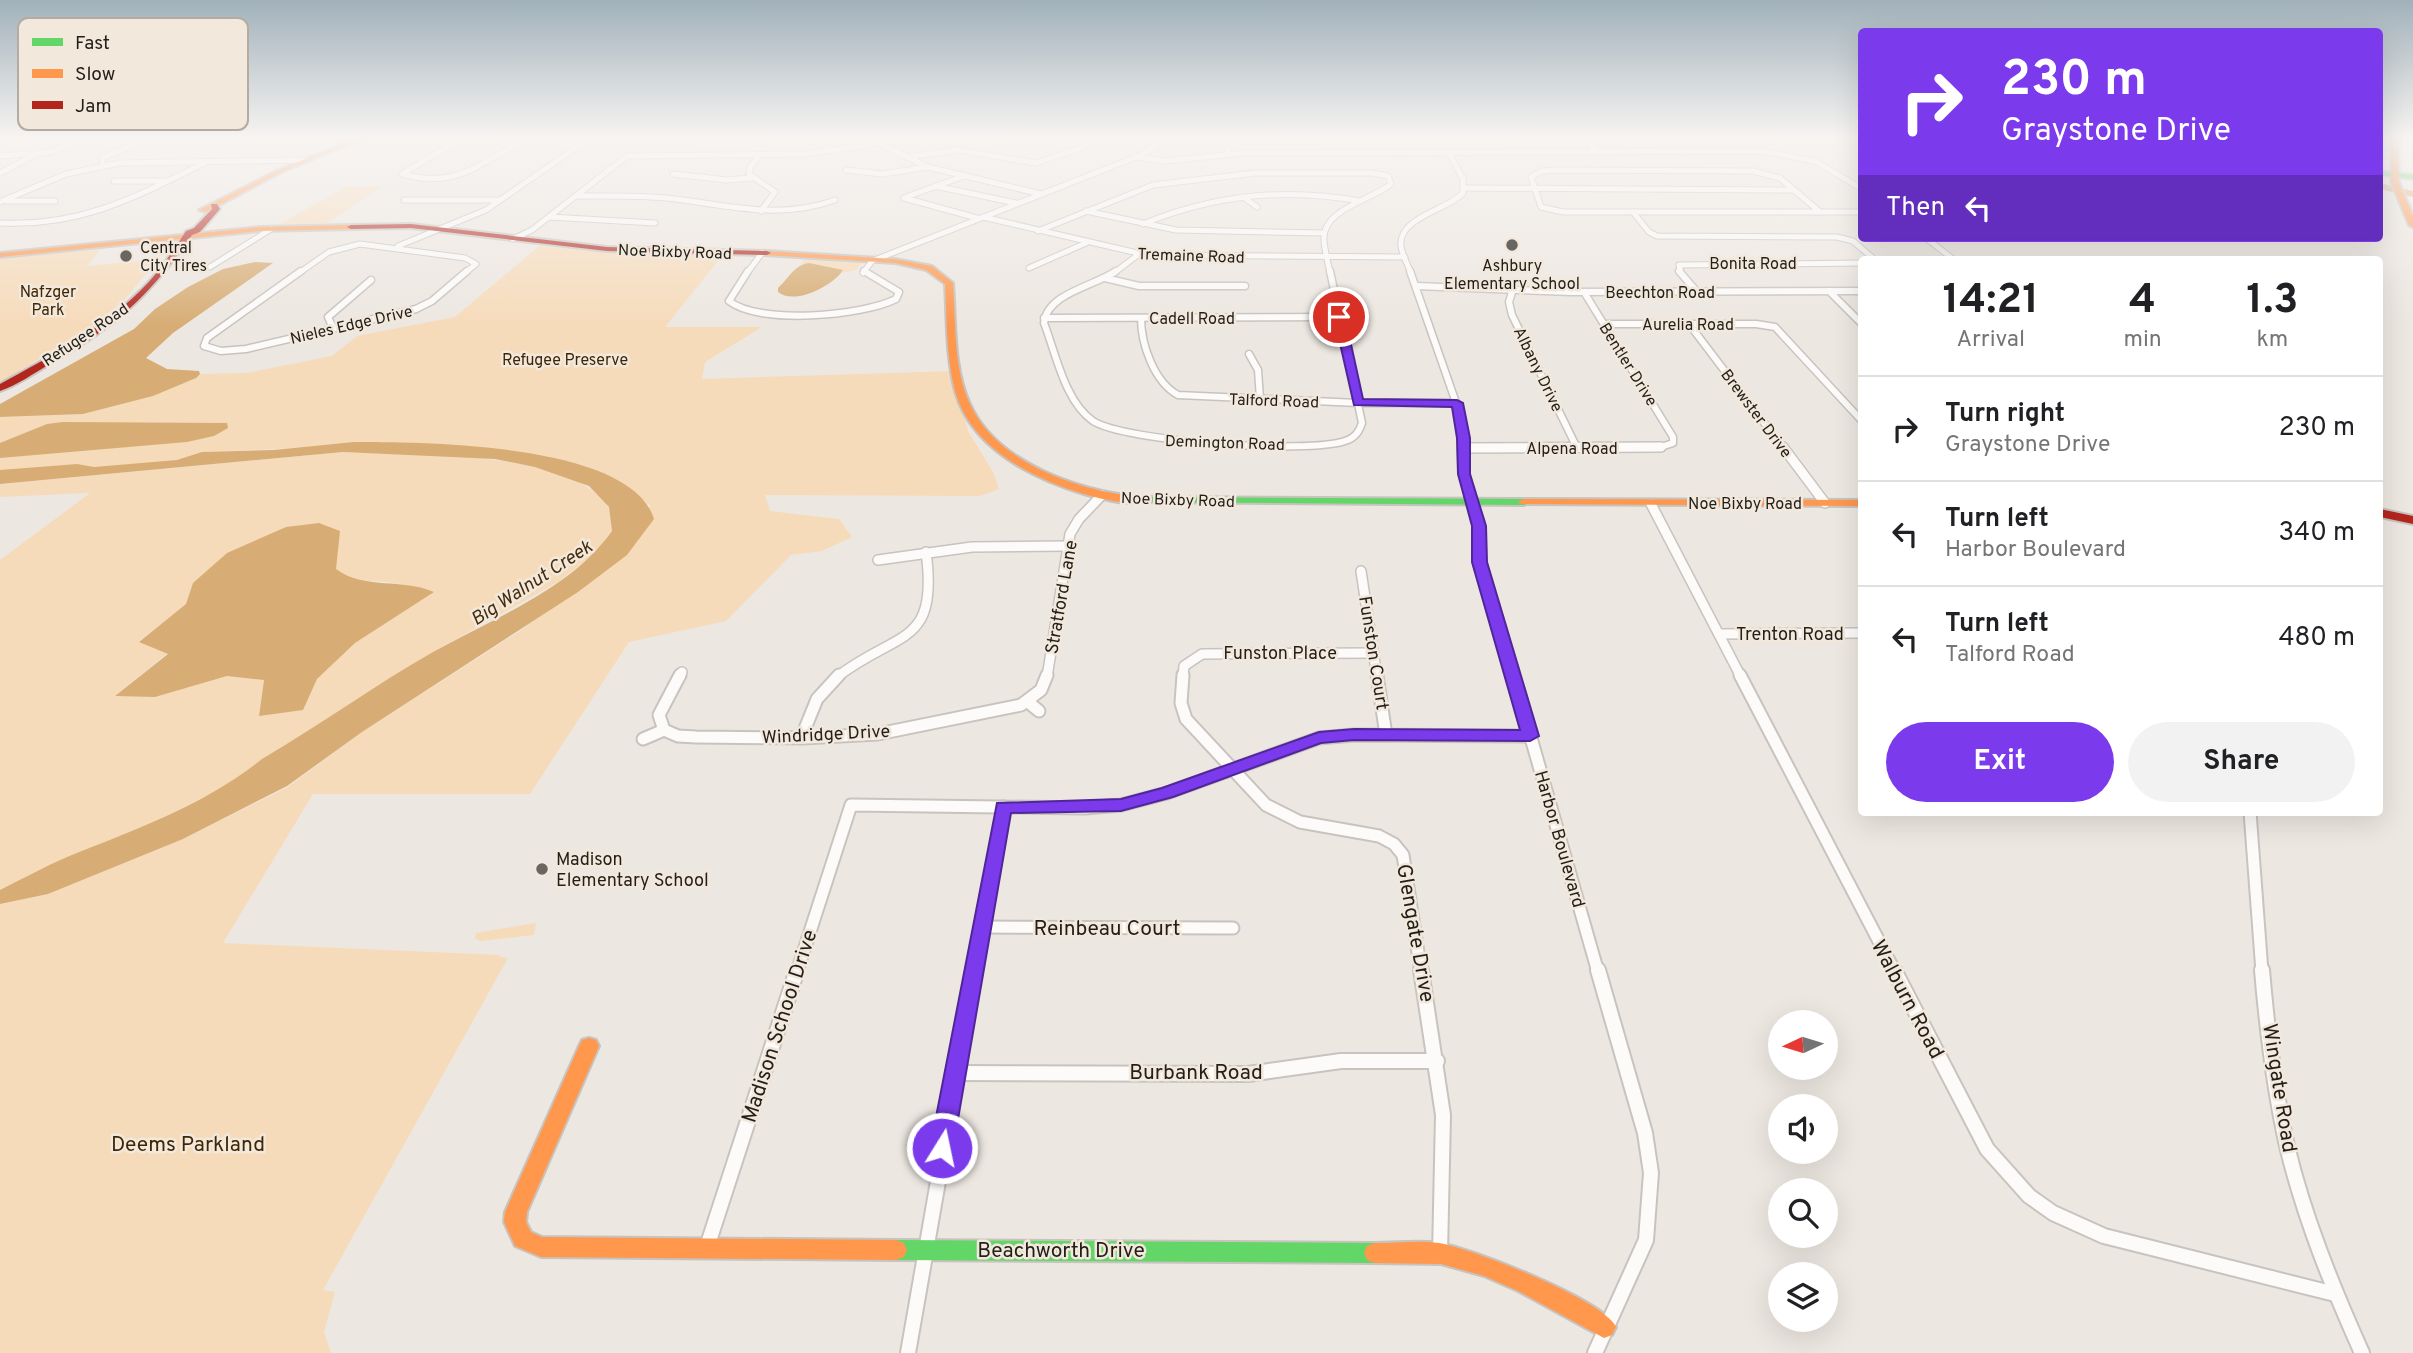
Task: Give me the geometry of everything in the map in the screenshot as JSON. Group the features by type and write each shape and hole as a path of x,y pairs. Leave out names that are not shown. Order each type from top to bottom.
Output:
{"street":[{"path":"0,223 34,226 74,221 127,200"},
{"name":"Refugee Road","path":"0,388 117,316 150,285 214,206 225,200"},
{"path":"396,246 478,215 500,200"},
{"path":"513,239 532,230 569,200"},
{"path":"675,200 733,210 761,211 804,211 835,200"},
{"path":"761,211 769,200"},
{"name":"Tremaine Road","path":"912,200 1139,254 1405,257"},
{"path":"1002,200 1016,203"},
{"path":"723,309 734,306 758,312 836,313 881,307 893,302 899,293 890,284 863,273 875,259 1024,200"},
{"path":"1038,231 1113,200"},
{"path":"1143,224 1188,205 1221,200"},
{"path":"1247,200 1257,207"},
{"path":"1353,200 1359,201"},
{"path":"1405,257 1401,240 1406,229 1456,200"},
{"path":"1539,200 1541,207 1547,211 1858,212"},
{"path":"1806,200 1820,212"},
{"path":"2400,200 2413,225"},
{"path":"1,202 55,201"},
{"path":"1358,403 1326,257 1324,233 1333,217 1359,201"},
{"path":"1085,211 1186,230 1324,233"},
{"path":"1633,212 1652,236 1845,237 1870,256"},
{"path":"548,217 655,223"},
{"name":"Noe Bixby Road","path":"0,256 268,229 386,225 622,250 875,259 923,266 942,275 949,283 964,403 981,433 999,449 1039,473 1102,495 1149,500 1858,503"},
{"path":"210,267 268,229"},
{"path":"1931,242 1949,256"},
{"path":"1029,268 1086,243"},
{"name":"Nieles Edge Drive","path":"342,244 396,246 465,258 475,264 421,307 246,349 211,350 203,344 207,338 267,298 286,280 342,244"},
{"path":"734,306 729,301 730,295 762,253"},
{"path":"1044,318 1055,302 1105,278 1139,254"},
{"name":"Harbor Boulevard","path":"1405,257 1457,403 1464,474 1479,526 1479,562 1645,1133 1651,1173 1646,1240 1633,1275 1604,1327 1595,1353"},
{"path":"1671,262 1679,265"},
{"name":"Bonita Road","path":"1697,292 1679,271 1679,265 1858,263"},
{"path":"1105,278 1139,286 1245,286"},
{"path":"333,328 328,317 371,280"},
{"name":"Beechton Road","path":"1416,286 1584,292 1858,291"},
{"name":"Albany Drive","path":"1513,289 1509,302 1512,315 1577,448"},
{"name":"Bentler Drive","path":"1584,292 1674,443"},
{"path":"1829,292 1858,320"},
{"name":"Cadell Road","path":"1044,318 1339,317"},
{"name":"Demington Road","path":"1044,318 1073,402 1085,416 1135,436 1171,441 1312,446 1347,440 1361,428 1358,403"},
{"name":"Talford Road","path":"1140,318 1141,339 1172,395 1358,403 1457,403"},
{"name":"Aurelia Road","path":"1604,324 1773,325 1783,331 1858,416"},
{"name":"Brewster Drive","path":"1689,324 1825,503"},
{"path":"1249,354 1258,370 1260,399"},
{"name":"Alpena Road","path":"1463,448 1658,448 1674,443"},
{"name":"Stratford Lane","path":"1028,702 1041,691 1047,677 1067,546 1079,519 1102,495"},
{"name":"Walburn Road","path":"1651,503 1987,1149 2017,1188 2063,1221 2090,1233 2335,1294"},
{"path":"2383,514 2413,520"},
{"path":"878,560 972,547 1067,546"},
{"path":"802,737 816,701 831,681 901,640 924,617 929,605 932,582 926,552"},
{"name":"Funston Court","path":"1361,571 1386,735"},
{"name":"Trenton Road","path":"1719,634 1858,634"},
{"name":"Funston Place","path":"1188,657 1218,652 1374,653"},
{"name":"Glengate Drive","path":"1188,657 1182,672 1182,712 1190,725 1266,805 1287,817 1313,825 1379,836 1399,849 1406,862 1443,1115 1440,1254"},
{"path":"643,739 664,730 659,715 682,672"},
{"path":"1028,702 1040,711"},
{"name":"Windridge Drive","path":"664,730 687,737 881,734 952,716 1009,709 1028,702"},
{"path":"908,1353 1003,807 1121,805 1167,793 1319,738 1386,735 1530,736"},
{"name":"Madison School Drive","path":"707,1247 850,806 1003,807"},
{"name":"Wingate Road","path":"2250,816 2272,1057 2281,1117 2294,1174 2335,1294 2361,1353"},
{"name":"Reinbeau Court","path":"981,927 1233,928"},
{"name":"Beachworth Drive","path":"589,1046 519,1202 515,1222 523,1239 541,1247 1440,1254 1525,1282 1604,1327"},
{"name":"Burbank Road","path":"955,1073 1248,1074 1341,1061 1437,1061"}],"green space":[{"path":"322,200 362,200 327,223 280,224"},
{"path":"539,246 620,254 722,256 665,327 762,327 705,362 702,379 954,371 968,431 994,474 999,489 980,496 765,495 770,511 839,519 852,537 822,551 791,555 726,621 629,642 530,794 313,794 223,943 500,955 499,957 508,958 323,1290 335,1292 324,1332 331,1353 0,1353 0,904 48,894 183,839 286,788 362,732 518,632 627,555 650,505 522,453 301,448 202,452 192,460 0,476 0,417 83,414 153,396 200,374 247,373 332,356 357,336 455,317"},
{"name":"Nafzger Park","path":"100,250 87,266 158,259 124,300 95,324 0,383 0,258"},
{"path":"807,257 864,260 856,270 842,273 843,270 801,264"},
{"path":"343,452 444,455 523,464 558,473 587,487 607,505 611,514 612,531 598,551 558,582 433,652 199,802 134,833 65,858 0,890 0,560 90,493 0,497 0,484","holes":["336,569 351,580 388,582 433,592 355,643 317,679 302,710 259,715 264,680 227,676 155,697 116,695 168,653 139,641 187,604 193,583"]},
{"path":"536,923 534,935 480,941 475,938 476,933"}],"shaded area":[{"path":"255,262 273,263 173,333 146,358 167,369 199,371 200,374 196,378 153,396 83,414 0,417 0,404 134,329 155,309 188,287 223,269"},
{"path":"809,263 843,270 831,282 814,292 794,297 778,292 778,288 796,269"},
{"path":"227,423 228,428 214,436 187,442 0,458 0,443 47,424"},
{"path":"354,442 472,446 566,461 607,474 637,494 654,519 627,555 578,592 362,732 287,786 183,839 48,894 0,904 0,890 58,861 193,803 240,776 262,759 411,665 553,586 595,552 612,531 609,507 589,486 535,467 495,459 343,452 0,484 0,470 77,464 94,467 177,460 202,452 274,450"},
{"path":"319,523 340,531 336,569 371,582 409,585 434,592 355,643 317,679 303,710 259,716 264,680 227,676 155,697 115,696 168,654 139,642 186,604 193,583 227,553 286,527"}],"traffic: fast":[{"path":"1141,500 1524,502"},
{"path":"896,1250 1375,1253"}],"traffic: slow":[{"path":"203,210 222,200"},
{"path":"2403,200 2413,225"},
{"path":"0,255 260,229 351,227"},
{"path":"767,253 895,261 929,268 949,283 953,345 960,392 978,426 995,444 1040,474 1092,492 1141,500"},
{"path":"1524,502 1858,503"},
{"path":"589,1046 516,1212 515,1222 523,1239 541,1247 896,1250"},
{"path":"1375,1253 1441,1254 1463,1259 1526,1283 1604,1327"}],"traffic: jam":[{"path":"0,388 75,345 127,308 156,279 189,233 197,230 216,209 214,206"},
{"path":"351,227 411,226 607,249 767,253"},
{"path":"2383,514 2413,520"}],"place":[{"name":"Ashbury Elementary School","path":"1512,245"},
{"name":"Central City Tires","path":"126,256"},
{"name":"Madison Elementary School","path":"542,869"}],"route":[{"path":"942,1148 1003,807 1086,808 1121,805 1167,793 1300,742 1319,738 1354,735 1530,736 1479,562 1479,526 1464,474 1464,438 1457,403 1358,403 1339,317"}],"park label":[{"name":"Refugee Preserve","path":"565,359"},
{"name":"Deems Parkland","path":"188,1144"}],"water label":[{"name":"Big Walnut Creek","path":"531,582"}]}
